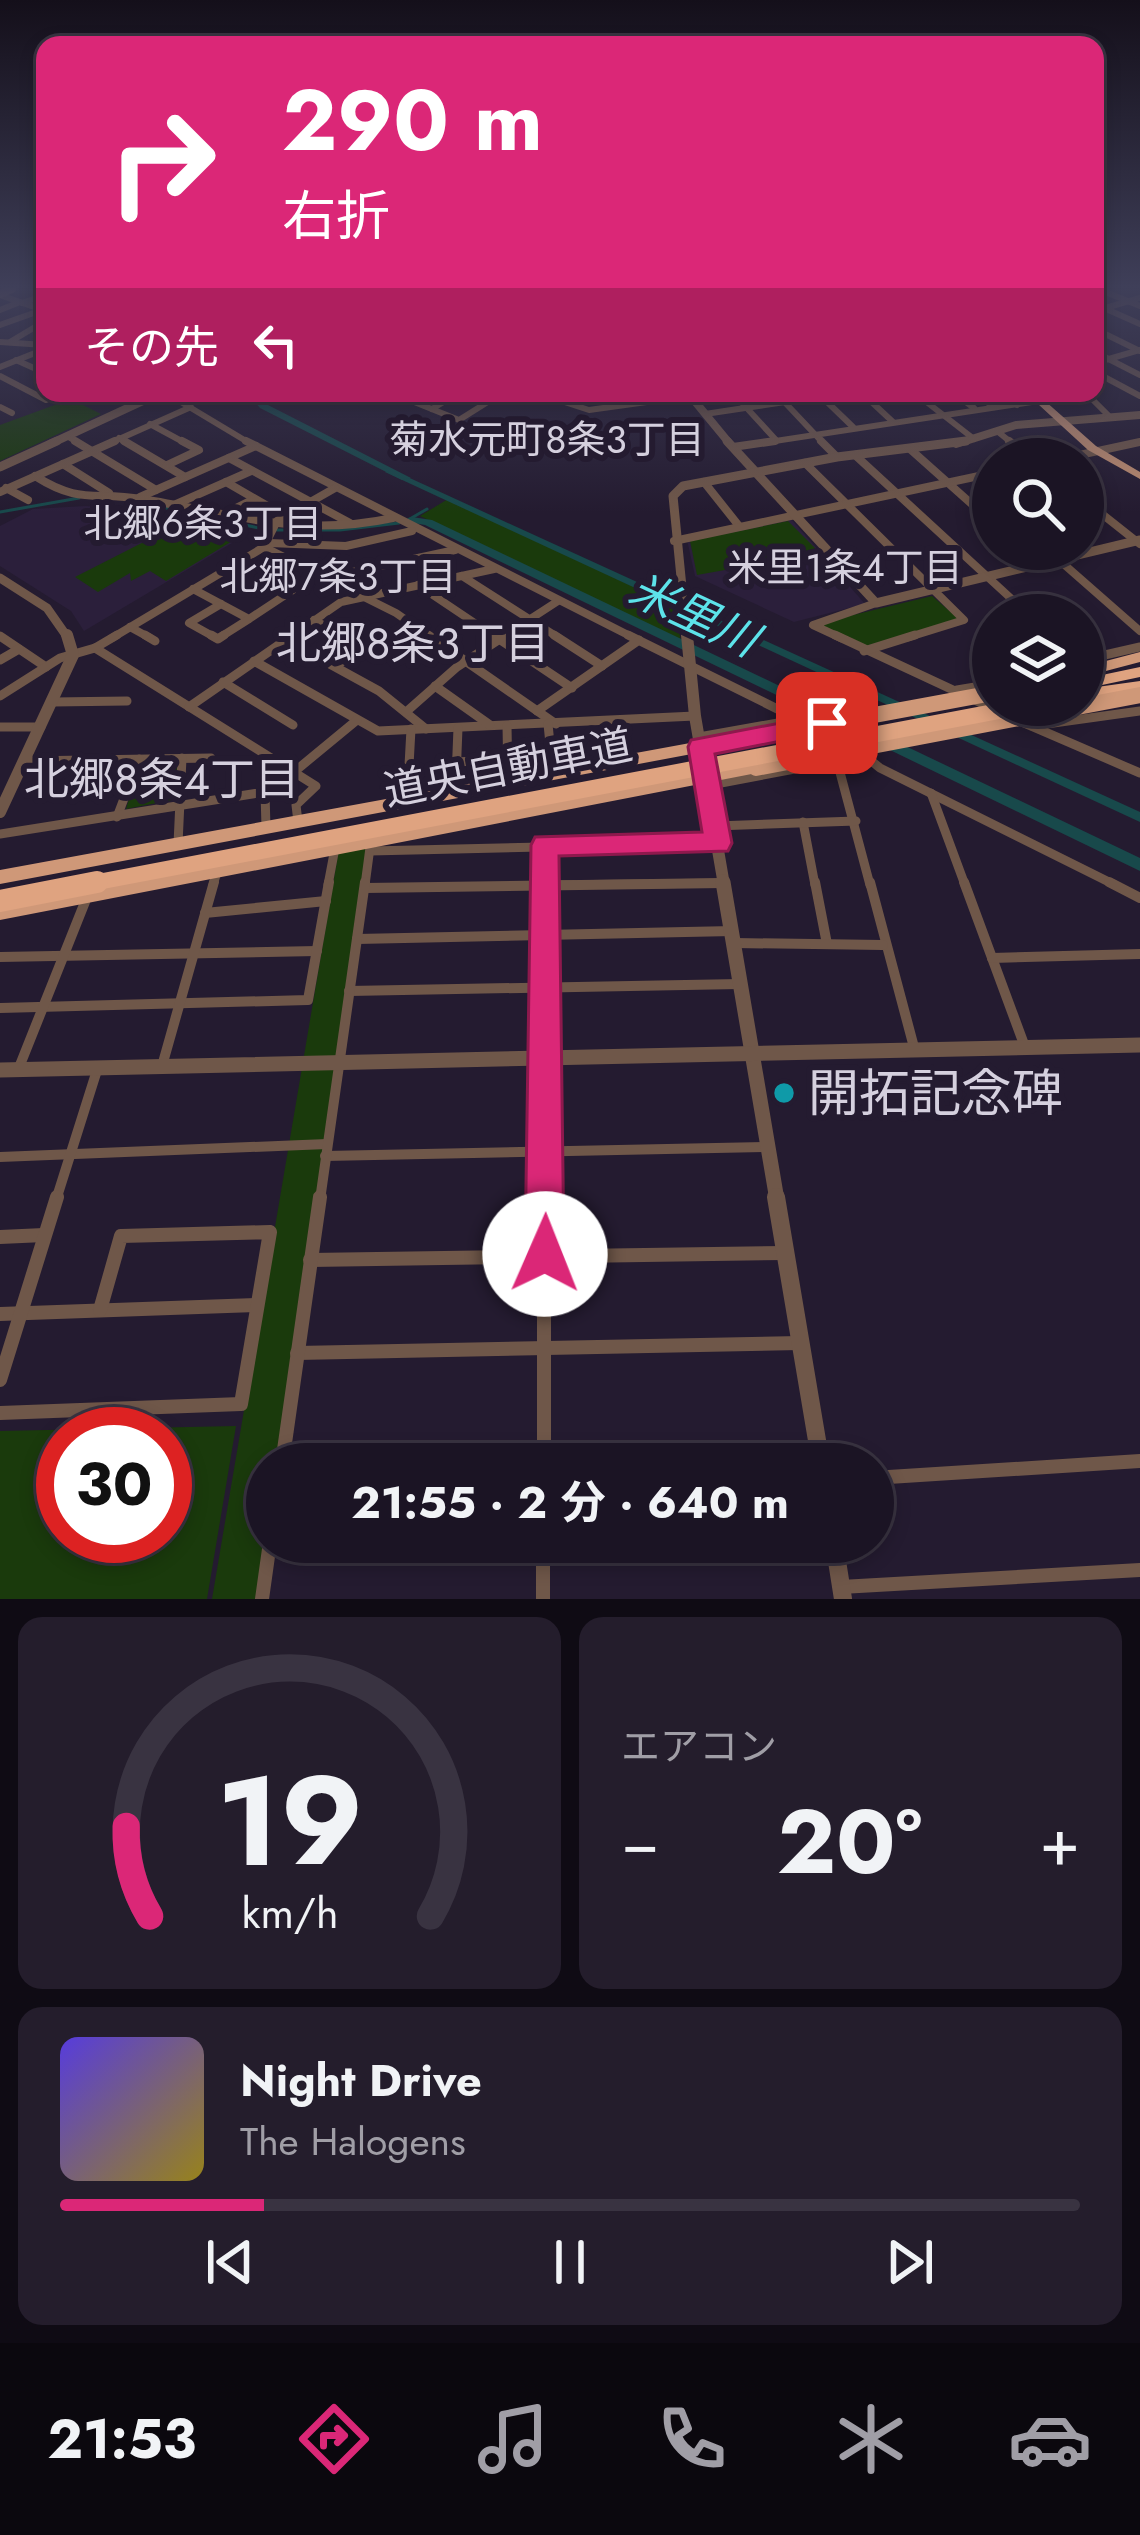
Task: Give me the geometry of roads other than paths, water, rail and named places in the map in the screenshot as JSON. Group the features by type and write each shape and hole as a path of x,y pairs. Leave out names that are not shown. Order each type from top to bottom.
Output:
{"highway":[{"path":"1104,669 1140,665"},
{"path":"1104,677 1140,665"},
{"path":"1104,692 1140,686"},
{"path":"0,912 335,848 370,846 1140,696"},
{"path":"0,877 700,742 740,740 972,701"},
{"name":"道央自動車道","path":"0,889 972,701"},
{"name":"道央自動車道","path":"0,901 972,716"}],"main road":[{"path":"1042,402 1084,438"},
{"path":"1104,452 1140,474"}],"street":[{"path":"0,376 36,395"},
{"path":"1104,377 1140,396"},
{"path":"0,467 143,402"},
{"path":"181,402 411,528 804,718 867,755 880,768 1140,898"},
{"path":"420,402 459,420 488,402"},
{"path":"432,409 443,402"},
{"path":"570,402 589,410 642,402"},
{"path":"604,402 608,407"},
{"path":"695,402 754,473 876,603"},
{"path":"742,402 776,440"},
{"path":"705,414 784,402 837,457"},
{"path":"827,402 854,428"},
{"path":"872,402 893,422"},
{"path":"926,402 973,438"},
{"path":"966,402 974,408"},
{"path":"987,402 997,409"},
{"path":"1012,402 1017,405"},
{"path":"733,447 1023,402"},
{"path":"1095,402 1108,415"},
{"path":"0,407 12,413"},
{"path":"2,488 191,407"},
{"path":"1063,422 1135,413"},
{"path":"977,438 997,431 1135,413"},
{"path":"1135,413 1140,428"},
{"path":"150,424 199,450 166,465"},
{"path":"997,431 1006,438"},
{"path":"67,436 156,490"},
{"path":"119,438 185,477"},
{"path":"817,1443 695,716 674,541 674,491 837,457 972,439"},
{"path":"1104,449 1140,442"},
{"path":"138,498 256,446"},
{"path":"910,449 972,505"},
{"path":"855,455 1006,594"},
{"path":"229,458 355,526"},
{"path":"805,463 963,624 864,651"},
{"path":"63,464 111,494"},
{"path":"174,506 251,470"},
{"path":"35,476 65,496 138,498 220,516 271,536 346,546 411,528"},
{"path":"674,541 972,477"},
{"path":"226,482 285,516"},
{"path":"704,482 739,526"},
{"path":"2,488 28,500"},
{"path":"0,696 46,667 95,648 193,589 271,536 285,516 335,488"},
{"path":"220,516 254,499"},
{"path":"1104,515 1138,542"},
{"path":"271,536 394,519"},
{"path":"271,536 321,576 364,597 537,711 552,724 553,774"},
{"path":"1104,550 1138,542"},
{"path":"221,604 190,623 218,639 321,576 456,550"},
{"path":"189,707 340,602 494,569"},
{"path":"972,699 813,625 876,603 1015,570"},
{"path":"1070,570 1140,632"},
{"path":"462,576 602,666"},
{"path":"0,812 73,655 64,622 2,582"},
{"path":"418,585 572,688"},
{"path":"193,589 249,619"},
{"path":"406,712 466,662 558,601"},
{"path":"314,620 363,647 336,666"},
{"path":"130,627 155,641"},
{"path":"0,636 46,667"},
{"path":"286,640 336,666 427,729"},
{"path":"537,711 639,640"},
{"path":"1104,655 1140,647"},
{"path":"95,648 316,785 296,805 298,822"},
{"path":"0,660 19,649"},
{"path":"254,661 378,731 695,716"},
{"path":"223,682 293,725"},
{"path":"435,686 492,727"},
{"path":"953,691 972,688"},
{"path":"53,703 127,700"},
{"path":"1104,716 1140,711"},
{"path":"700,742 804,718"},
{"path":"293,772 357,720"},
{"path":"507,726 508,781"},
{"path":"1032,726 1140,773"},
{"path":"0,727 41,727"},
{"path":"456,778 458,728"},
{"path":"407,802 411,729"},
{"path":"706,777 721,783 867,755"},
{"path":"178,844 182,758"},
{"path":"24,761 211,758"},
{"path":"457,762 508,758"},
{"path":"117,817 139,759"},
{"path":"837,761 915,1051"},
{"path":"0,834 265,792 266,828"},
{"path":"931,793 1026,1048"},
{"path":"716,826 856,821"},
{"path":"803,822 827,944"},
{"path":"284,1443 370,846 718,843"},
{"path":"544,1443 545,845"},
{"path":"0,1008 308,1000 335,848"},
{"path":"161,1066 218,869"},
{"path":"365,888 724,883"},
{"path":"9,1070 44,1007 87,896"},
{"path":"206,913 326,901"},
{"path":"357,939 545,935 883,944"},
{"path":"0,957 317,951"},
{"path":"992,958 1140,954"},
{"path":"349,991 741,984"},
{"path":"9,1070 548,1053 1140,1045"},
{"path":"0,1380 98,1067"},
{"path":"0,1157 767,1147"},
{"path":"0,1413 241,1404 270,1232 121,1237 100,1310"},
{"path":"0,1237 44,1235"},
{"path":"310,1260 785,1252"},
{"path":"0,1314 257,1305"},
{"path":"297,1352 800,1342"},
{"path":"894,1477 1140,1460"},
{"path":"262,1599 267,1563"},
{"path":"543,1599 544,1563"},
{"path":"837,1563 842,1593 1140,1570"}],"water":[{"path":"390,469 1140,812 1140,822 385,472"}],"waterway":[{"path":"260,402 406,478"},
{"path":"0,512 79,498"},
{"path":"148,504 268,530"},
{"path":"408,520 427,509"},
{"name":"米里川","path":"412,520 428,522 1140,865"},
{"path":"277,530 340,530 399,523"}],"place":[{"name":"開拓記念碑","path":"784,1093"}],"district":[{"name":"菊水元町8条3丁目","path":"547,439"},
{"name":"北郷6条3丁目","path":"203,523"},
{"name":"米里1条4丁目","path":"845,567"},
{"name":"北郷7条3丁目","path":"338,576"},
{"name":"北郷8条3丁目","path":"413,643"},
{"name":"北郷8条4丁目","path":"162,779"}]}
